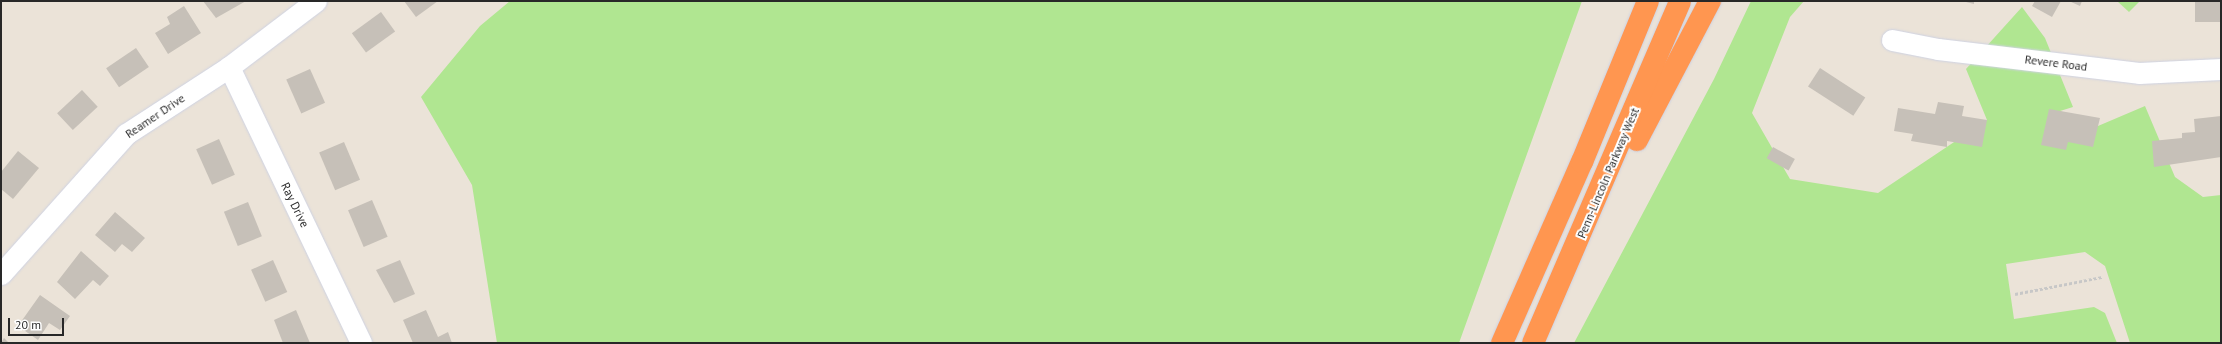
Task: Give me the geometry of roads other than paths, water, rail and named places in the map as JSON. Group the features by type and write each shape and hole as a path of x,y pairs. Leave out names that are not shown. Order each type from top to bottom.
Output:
{"highway":[{"path":"1502,343 1582,162 1648,1"},
{"name":"Penn-Lincoln Parkway West","path":"1532,343 1553,298 1680,1"},
{"path":"1553,298 1710,1"}],"street":[{"name":"Reamer Drive","path":"1,274 126,134 229,67 316,1"},
{"name":"Revere Road","path":"1892,40 2139,73 2221,68"},
{"name":"Ray Drive","path":"229,67 361,343"}]}
